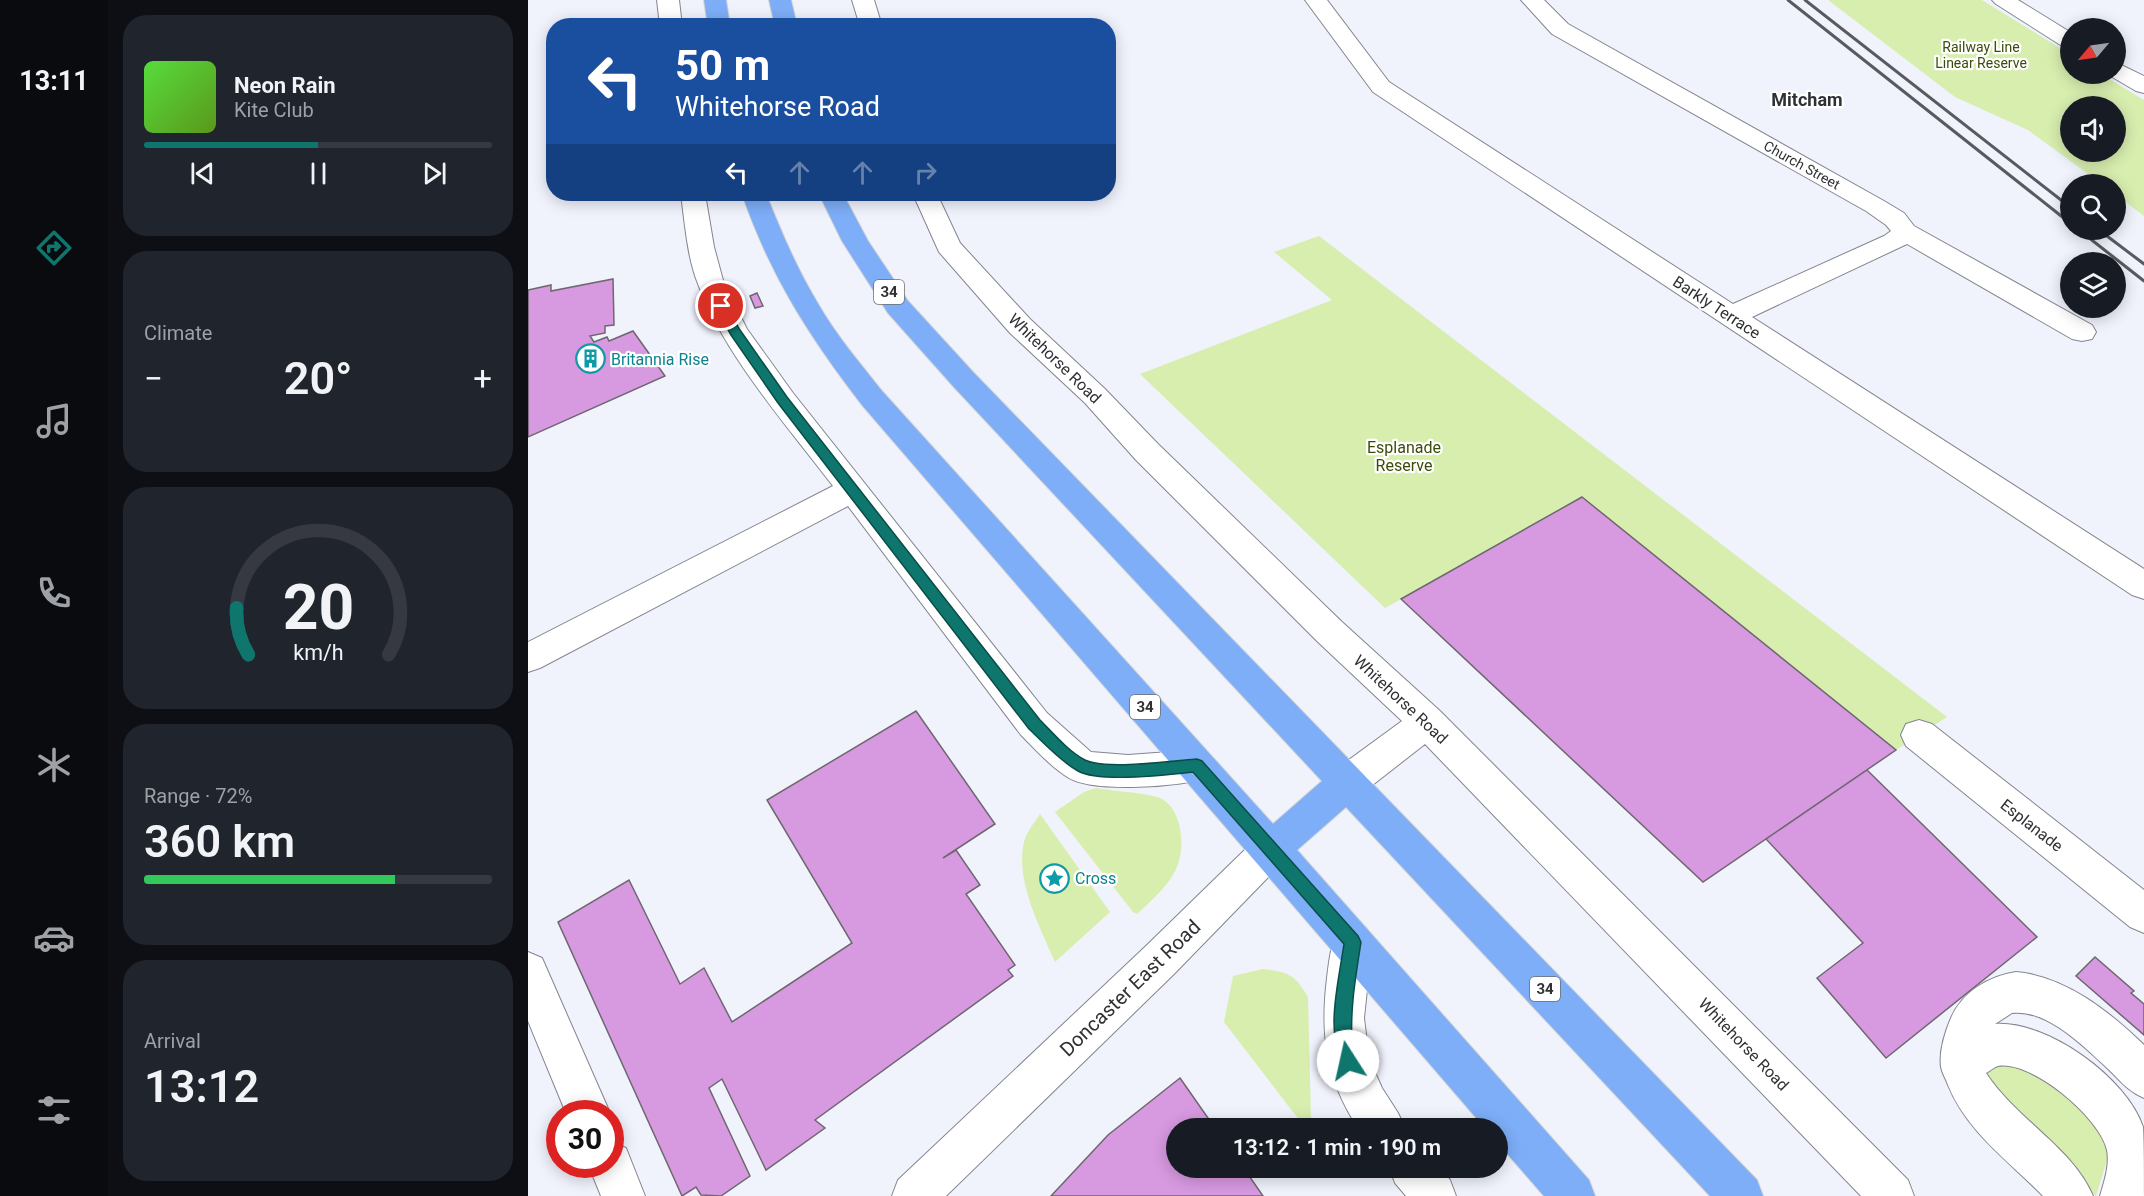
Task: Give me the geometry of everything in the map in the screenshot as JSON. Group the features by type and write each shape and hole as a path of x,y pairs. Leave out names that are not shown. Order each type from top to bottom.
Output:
{"highway":[{"path":"715,0 718,18"},
{"path":"780,0 784,18"},
{"name":"34","path":"757,201 770,238 806,306 823,334 872,398 1271,849 1573,1196"},
{"name":"34","path":"835,201 855,241 898,307 963,379 1741,1196"},
{"name":"Doncaster East Road","path":"1271,849 1348,782"}],"street":[{"path":"668,0 670,18"},
{"path":"863,0 869,18"},
{"name":"Barkly Terrace","path":"1316,0 1380,87 2144,586"},
{"name":"Church Street","path":"1532,0 1560,29 1875,206 1894,219 1905,232 2082,332"},
{"path":"2003,0 2060,35"},
{"path":"2126,75 2144,86"},
{"path":"694,201 701,247 711,284 735,332 783,400 1034,724 1055,745 1083,767 1128,771 1197,766"},
{"name":"Whitehorse Road","path":"928,201 948,246 1020,326 1095,396 1148,452 1330,632 1427,722 1892,1196"},
{"path":"1730,316 1893,242 1905,232"},
{"path":"528,658 852,490"},
{"path":"1348,782 1427,722"},
{"name":"Esplanade","path":"1919,735 2144,914"},
{"name":"Doncaster East Road","path":"914,1196 1160,960 1271,849"},
{"path":"1352,942 1342,1013 1344,1046 1353,1075 1368,1108 1376,1118"},
{"path":"528,972 582,1100"},
{"path":"2071,1196 2060,1181 1990,1115 1968,1086 1962,1067 1966,1031 1979,1011 1995,999 2017,992 2044,998 2072,1013 2132,1060 2144,1077"},
{"path":"1962,1067 1979,1052 1998,1044 2024,1047 2055,1060 2116,1118 2129,1149 2129,1176 2122,1196"},
{"path":"2130,1196 2144,1174"},
{"path":"616,1178 623,1196"},
{"path":"1420,1178 1434,1196"}],"green space":[{"name":"Railway Line Linear Reserve","path":"1828,0 1982,0 2060,48 2060,84 2118,84 2144,100 2144,216 2126,202 2126,174 2088,174 2072,162 2126,162 2126,96 2060,96 2060,153 2028,130 1955,97"},
{"name":"Esplanade Reserve","path":"1319,236 1947,717 1896,750 1582,497 1385,608 1140,374 1332,300 1274,252"},
{"path":"1096,788 1160,798 1173,810 1177,818 1181,837 1178,864 1171,878 1137,914 1133,912 1055,812 1084,792"},
{"path":"1040,814 1110,912 1055,962 1030,904 1023,872 1024,842"},
{"path":"1263,969 1279,971 1295,979 1308,997 1311,1118 1298,1118 1224,1022 1233,976"},
{"path":"1993,1065 2040,1067 2113,1141 2096,1196 1986,1091 1985,1079"}],"building":[{"name":"Britannia Rise","path":"613,279 614,325 605,326 605,333 590,336 594,342 607,337 609,341 633,331 665,376 528,437 528,290 551,285 551,291"},
{"path":"757,293 763,306 755,308 750,296"},
{"path":"1582,497 1896,750 1703,882 1401,599"},
{"path":"916,711 995,824 943,858 956,850 980,885 966,894 1015,965 1008,970 1013,976 815,1120 825,1128 766,1170 722,1079 709,1088 750,1176 721,1196 701,1195 696,1187 682,1196 558,922 629,880 680,984 704,968 732,1022 852,943 767,800"},
{"path":"1867,770 2037,937 1886,1058 1817,978 1863,943 1766,839"},
{"path":"2095,957 2134,991 2131,993 2144,1004 2144,1035 2076,976"},
{"path":"1180,1078 1208,1118 1166,1118 1166,1178 1251,1178 1263,1196 1051,1196 1108,1135"}],"railway":[{"path":"1788,0 2060,215"},
{"path":"1805,0 2060,199"},
{"path":"2092,240 2144,281"},
{"path":"2112,240 2144,264"}],"place":[{"name":"Britannia Rise","path":"590,359"},
{"name":"Cross","path":"1054,878"}],"district":[{"name":"Mitcham","path":"1807,100"}],"route":[{"path":"721,306 735,332 783,400 1034,724 1055,745 1083,767 1128,771 1197,766 1352,942 1342,1013 1344,1046 1348,1061"}]}
